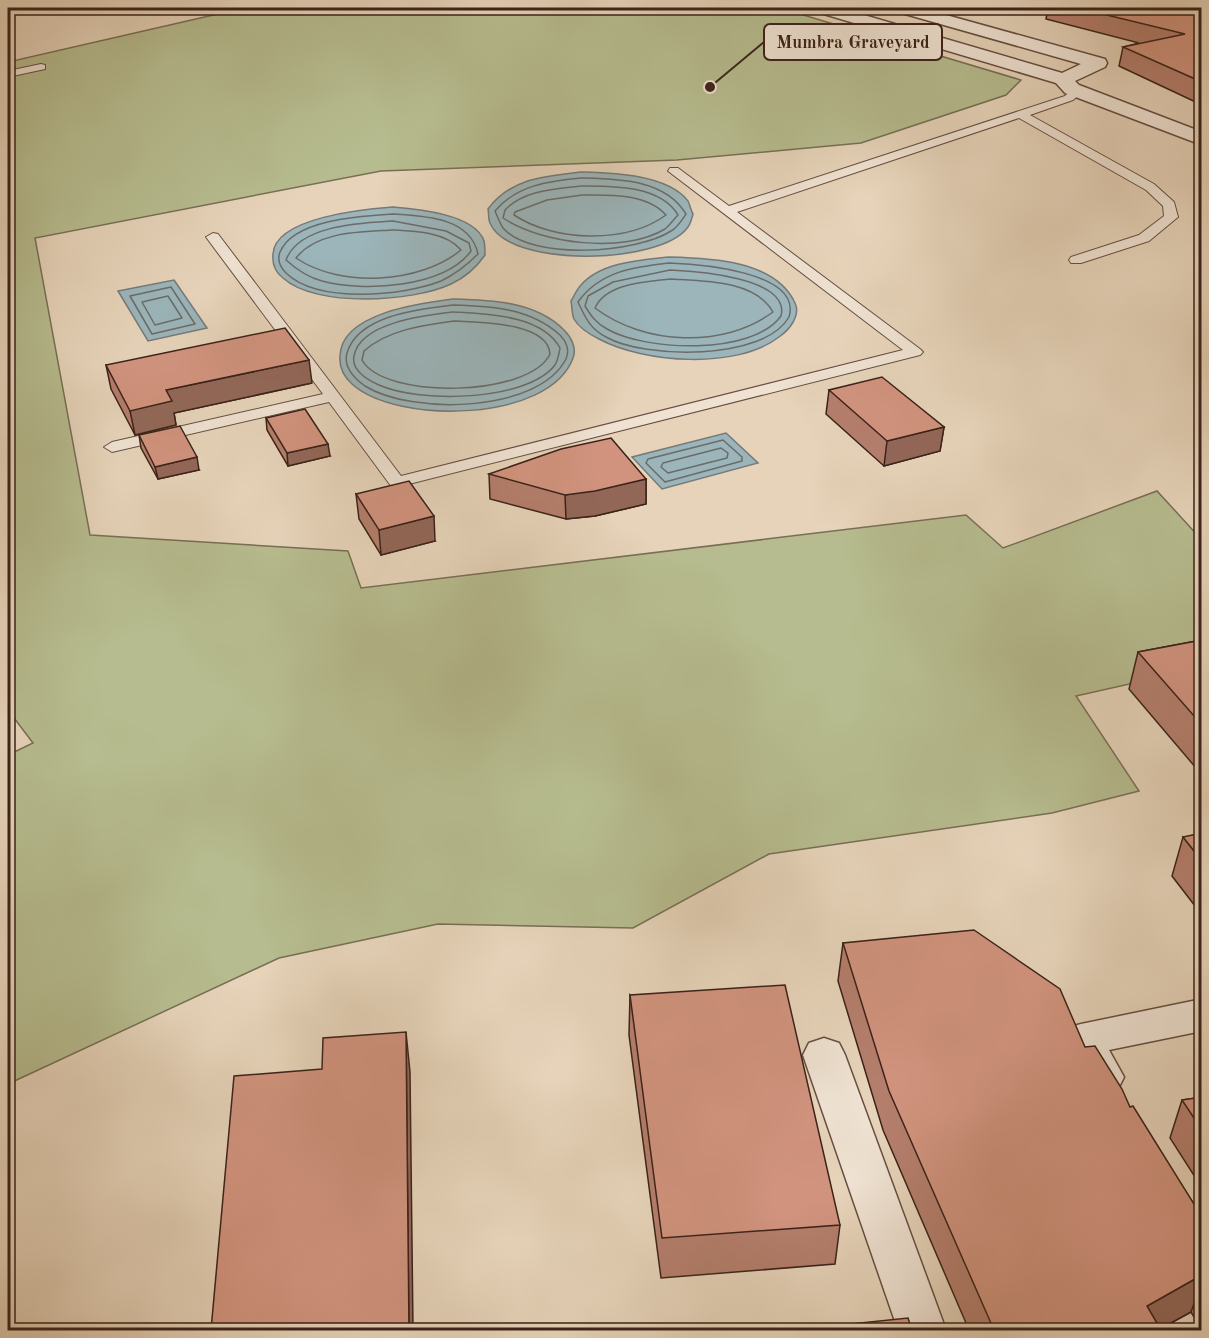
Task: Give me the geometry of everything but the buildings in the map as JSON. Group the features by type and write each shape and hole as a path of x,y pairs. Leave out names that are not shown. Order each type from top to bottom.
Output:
{"street":[{"path":"824,8 1068,84 1202,139"},
{"path":"904,8 1098,63 1068,84"},
{"path":"1125,1111 1081,1040 1202,1015"},
{"path":"824,1055 922,1330"}],"lane":[{"path":"8,74 41,66"},
{"path":"727,211 1069,98 1075,93 1068,84"},
{"path":"1020,114 1150,187 1169,205 1171,217 1144,238 1076,260"},
{"path":"213,237 397,482 915,352 674,171"},
{"path":"112,447 333,396"}],"green space":[{"path":"211,8 780,8 1021,80 1006,95 861,143 677,160 381,171 35,238 90,535 348,551 361,588 966,515 1003,548 1157,491 1201,539 1201,668 1076,696 1139,791 1052,813 769,854 633,928 438,924 279,958 8,1084 8,755 33,743 8,710 8,62 222,13"}],"water":[{"path":"581,172 638,177 667,185 688,201 693,214 688,227 672,240 648,249 586,256 553,254 525,248 503,238 490,223 488,209 507,191 530,180"},
{"path":"393,207 416,209 458,219 478,232 484,241 485,255 470,272 451,284 413,295 390,298 341,298 318,294 298,288 280,276 276,270 273,254 278,241 289,231 324,217"},
{"path":"669,257 740,264 773,278 786,289 795,303 796,313 793,322 783,334 761,348 739,355 690,359 664,358 618,347 592,335 576,322 571,301 589,277 599,271 622,264"},
{"path":"174,280 207,328 148,341 118,291"},
{"path":"453,299 512,304 540,313 552,320 569,336 574,347 573,358 559,379 535,395 505,405 471,410 436,411 402,406 373,397 346,378 341,368 340,356 344,341 354,330 368,320 403,307"},
{"path":"726,433 758,463 662,489 632,457"}],"place":[{"name":"Mumbra Graveyard","path":"710,87"}]}
